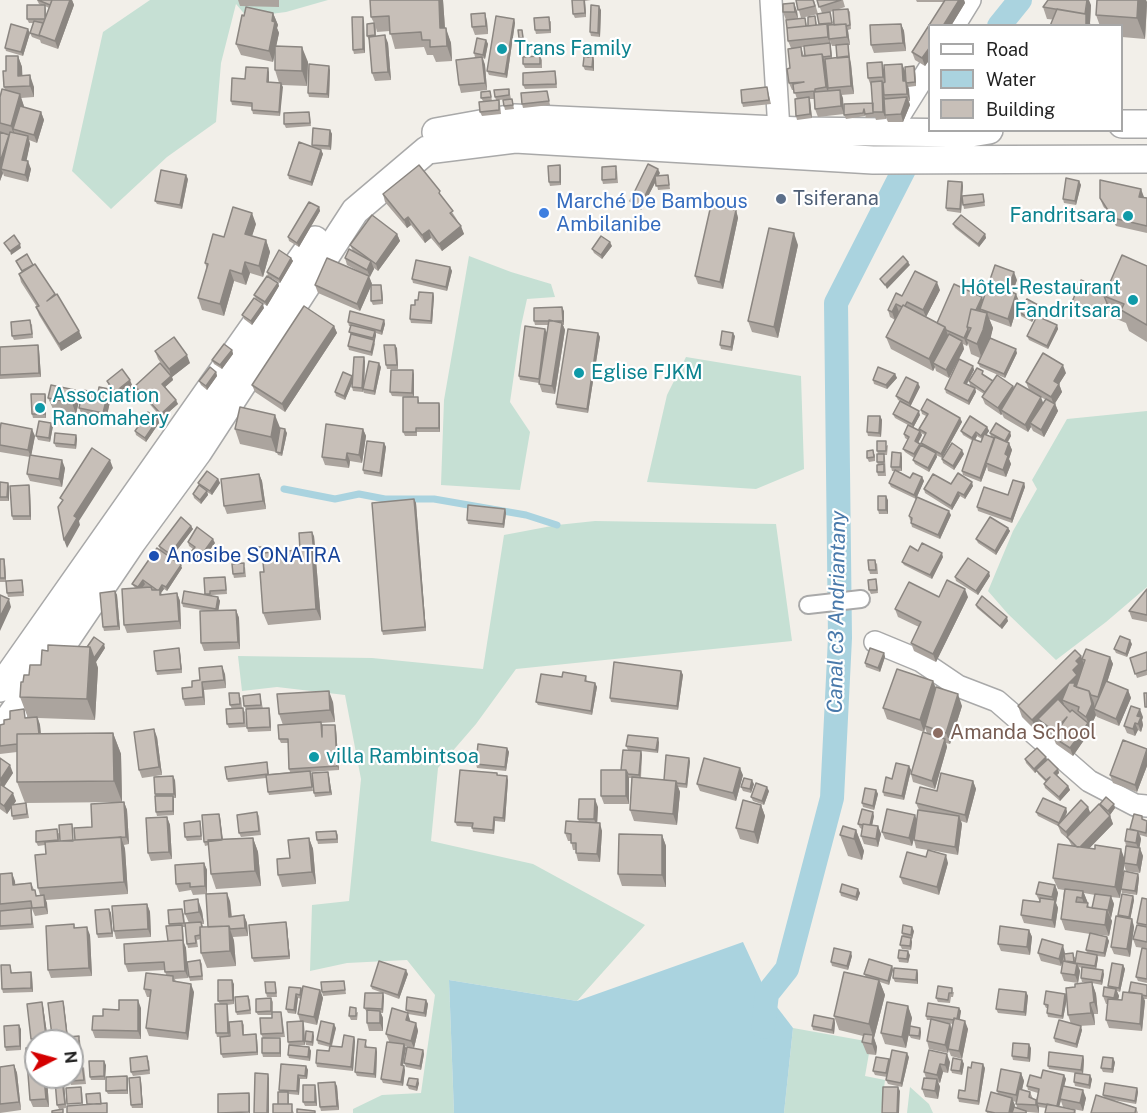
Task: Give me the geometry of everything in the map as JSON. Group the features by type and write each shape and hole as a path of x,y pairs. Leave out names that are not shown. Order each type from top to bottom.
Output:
{"street":[{"path":"771,0 780,130"},
{"path":"955,24 970,0"},
{"path":"895,131 928,71"},
{"path":"0,688 343,200 430,133 514,118 780,130 928,131"},
{"path":"1123,124 1147,124"},
{"path":"0,731 198,452 355,211 427,150 514,139 873,160 1147,159"},
{"path":"808,605 861,599"},
{"path":"875,642 921,662 958,686 997,700 1089,781 1135,805 1147,806"}],"green space":[{"path":"150,0 328,0 286,12 247,17 236,4 221,63 216,122 167,157 111,209 72,171 103,32"},
{"path":"469,256 551,284 555,297 527,299 521,326 510,402 530,432 520,490 441,485 444,400"},
{"path":"686,357 801,376 804,469 756,489 647,482 667,395"},
{"path":"1147,411 1147,587 1056,660 1008,614 988,591 1013,531 1037,489 1032,480 1067,419"},
{"path":"595,521 776,524 792,641 516,669 476,724 438,768 431,841 533,864 645,925 577,1001 449,980 454,1113 353,1113 353,1109 382,1095 421,1093 435,995 407,960 347,963 310,971 312,905 349,901 361,779 345,695 277,687 242,691 238,656 372,658 483,669 504,535 557,525"},
{"path":"793,1028 871,1042 865,1076 885,1080 881,1113 784,1113"},
{"path":"910,1087 929,1104 933,1113 907,1113"}],"water":[{"path":"743,942 767,994 793,1028 784,1113 454,1113 449,980 577,1001"}],"building":[{"path":"38,0 52,0 50,5"},
{"path":"52,0 70,0 55,41 39,35"},
{"path":"370,0 439,0 440,28 446,28 447,46 430,47 430,40 422,40 421,32 390,34 389,16 371,17"},
{"path":"572,0 584,0 585,13 573,14"},
{"path":"796,0 813,0 815,6 798,10"},
{"path":"817,0 841,0 819,7"},
{"path":"945,0 959,0 944,24 930,24"},
{"path":"1048,0 1087,0 1085,14 1043,7"},
{"path":"1097,0 1138,0 1137,18 1096,15"},
{"path":"794,3 795,12 783,12 783,4"},
{"path":"27,5 45,5 45,19 27,19"},
{"path":"591,5 599,6 598,33 590,32"},
{"path":"246,7 273,13 272,21 275,22 269,51 236,44"},
{"path":"848,9 850,25 834,25 833,10"},
{"path":"1057,9 1086,14 1086,24 1051,24"},
{"path":"830,12 832,23 819,24 817,14"},
{"path":"485,13 486,26 472,27 471,14"},
{"name":"Trans Family","path":"496,16 514,19 505,74 487,71"},
{"path":"815,16 816,25 808,26 808,17"},
{"path":"352,17 363,17 363,49 353,50"},
{"path":"549,17 550,30 535,30 534,18"},
{"path":"805,18 806,26 787,28 786,20"},
{"path":"34,21 43,23 40,36 30,33"},
{"path":"374,23 375,35 367,36 367,24"},
{"path":"11,24 28,29 21,52 5,48"},
{"path":"827,24 828,37 788,41 787,28"},
{"path":"846,24 847,37 829,39 828,25"},
{"path":"901,24 903,43 871,45 870,25"},
{"path":"928,27 928,50 922,58 912,52"},
{"path":"518,30 522,30 523,38 519,38"},
{"path":"385,35 388,72 372,73 369,37"},
{"path":"477,38 486,40 483,55 474,53"},
{"path":"830,43 831,56 823,57 822,54 805,56 804,46"},
{"path":"848,44 849,57 837,58 836,45"},
{"path":"275,46 302,47 302,71 275,70"},
{"path":"801,47 802,56 822,54 826,87 815,89 815,91 794,93 793,84 804,82 789,83 788,49"},
{"path":"6,56 18,56 18,76 30,75 30,86 4,87 3,71 6,71"},
{"path":"540,56 540,64 523,64 523,57"},
{"path":"849,56 851,86 828,88 825,59"},
{"path":"482,57 485,83 459,85 456,60"},
{"path":"584,57 593,57 592,67 583,66"},
{"path":"882,62 883,77 868,78 867,63"},
{"path":"309,64 329,66 327,94 308,93"},
{"path":"902,64 903,81 906,81 907,94 884,95 884,65"},
{"path":"914,66 915,82 906,83 905,67"},
{"path":"246,67 268,68 267,82 281,83 279,112 252,110 252,103 231,101 232,78 245,79"},
{"path":"555,71 556,84 523,85 523,73"},
{"path":"882,81 883,112 873,112 871,82"},
{"path":"767,87 769,100 742,103 741,90"},
{"path":"2,89 20,94 11,126 0,123"},
{"path":"509,89 509,95 495,97 494,90"},
{"path":"840,90 841,106 815,109 814,92"},
{"path":"490,91 491,97 481,98 481,92"},
{"path":"547,91 549,101 522,104 521,93"},
{"path":"809,97 810,114 796,116 795,99"},
{"path":"907,97 901,114 885,115 884,99"},
{"path":"512,99 513,105 504,106 503,100"},
{"path":"499,100 499,110 480,112 479,102"},
{"path":"873,103 873,113 865,114 864,109 863,113 844,115 844,104"},
{"path":"20,106 41,112 34,135 13,129"},
{"path":"309,112 310,123 284,124 284,113"},
{"path":"313,128 330,130 329,146 312,145"},
{"path":"0,132 9,135 1,159 0,157"},
{"path":"10,132 28,136 22,160 28,161 25,175 1,169"},
{"path":"299,142 321,150 311,182 288,175"},
{"path":"648,164 658,169 640,206 630,201"},
{"path":"419,165 440,191 439,193 453,211 450,213 461,226 439,244 429,230 422,235 408,217 404,220 383,194"},
{"path":"560,165 560,182 549,182 548,166"},
{"path":"616,166 616,179 602,180 602,167"},
{"path":"161,170 186,175 180,205 155,201"},
{"path":"668,175 669,185 656,186 655,176"},
{"path":"1066,178 1079,181 1075,201 1063,199"},
{"name":"Fandritsara","path":"1100,180 1141,189 1139,197 1147,198 1147,226 1113,218 1100,198"},
{"path":"948,181 962,182 960,209 946,208"},
{"path":"983,194 984,202 963,205 962,196"},
{"path":"309,202 319,207 297,243 288,237"},
{"path":"711,205 736,210 720,282 695,276"},
{"path":"233,207 252,213 245,234 266,240 259,266 245,262 242,274 230,270 220,304 198,298 208,264 205,263 213,234 224,237"},
{"path":"372,215 397,234 376,264 350,245"},
{"path":"961,215 985,234 978,244 953,224"},
{"path":"769,228 794,233 774,327 748,321"},
{"path":"14,235 20,244 10,251 4,243"},
{"path":"601,236 610,242 601,255 592,249"},
{"path":"349,249 371,261 367,270 345,258"},
{"path":"279,250 291,258 279,279 267,272"},
{"path":"27,254 33,265 22,271 16,261"},
{"path":"1122,255 1147,266 1147,325 1121,310 1124,304 1104,296"},
{"path":"903,256 908,262 885,285 880,279"},
{"path":"327,258 369,276 357,304 315,285"},
{"path":"416,260 450,267 446,287 412,279"},
{"path":"35,264 55,294 47,301 57,294 79,331 59,344 19,274"},
{"path":"995,265 1014,272 1008,290 1016,294 1008,319 980,309"},
{"path":"915,271 937,282 923,310 907,302 902,307 896,304 892,312 888,310 896,293 902,296"},
{"path":"267,276 278,283 265,302 254,295"},
{"path":"1081,280 1106,292 1104,296 1107,303 1101,315 1072,302"},
{"path":"954,284 982,297 976,310 971,309 964,338 937,323"},
{"path":"371,285 381,285 382,300 371,301"},
{"path":"419,292 433,293 431,321 410,319 411,305 415,305"},
{"path":"254,298 263,304 251,321 242,315"},
{"path":"1027,299 1038,305 1031,319 1019,312"},
{"path":"903,305 945,327 929,359 886,337"},
{"path":"304,306 334,326 282,404 252,385"},
{"path":"562,307 563,321 534,321 534,308"},
{"path":"971,309 987,313 977,344 966,339 971,328 967,327"},
{"path":"350,311 384,320 381,331 348,322"},
{"path":"1037,316 1057,325 1047,346 1027,336"},
{"path":"30,320 32,334 12,336 11,322"},
{"path":"549,320 562,323 552,386 539,384"},
{"path":"351,325 375,331 373,338 349,332"},
{"path":"525,326 545,329 539,379 519,376"},
{"name":"Eglise FJKM","path":"568,329 598,333 587,409 556,404"},
{"path":"722,331 733,333 731,347 720,345"},
{"path":"351,334 374,340 371,352 348,346"},
{"path":"949,334 962,341 946,370 933,363"},
{"path":"174,337 187,355 169,369 155,351"},
{"path":"990,338 1016,349 1004,374 978,363"},
{"path":"224,344 232,350 220,365 212,360"},
{"path":"38,345 39,373 0,375 0,347"},
{"path":"384,345 395,345 397,365 386,365"},
{"path":"1043,353 1063,365 1054,381 1059,384 1051,397 1026,382"},
{"path":"354,357 364,357 362,388 352,387"},
{"path":"959,359 973,366 964,383 975,388 968,401 945,389"},
{"path":"369,361 379,363 374,391 363,389"},
{"path":"160,363 171,376 162,384 176,400 161,414 135,386"},
{"path":"210,367 216,372 206,386 199,381"},
{"path":"878,367 895,374 886,385 873,380"},
{"path":"977,368 993,381 985,392 969,381"},
{"path":"122,369 130,380 115,392 107,381"},
{"path":"391,370 413,370 412,393 390,392"},
{"path":"343,372 352,376 344,396 335,392"},
{"path":"997,375 1013,386 998,408 982,397"},
{"path":"906,377 918,383 909,403 896,396"},
{"path":"1017,383 1041,397 1025,425 1001,410"},
{"path":"51,385 75,390 72,403 48,398"},
{"path":"99,387 109,389 103,413 79,408 83,390 98,393"},
{"name":"Association Ranomahery","path":"31,394 45,394 45,414 32,414"},
{"path":"403,397 418,397 418,403 439,403 439,428 416,428 416,432 403,432"},
{"path":"927,399 960,418 941,454 921,443 926,433 919,429 928,414 921,410"},
{"path":"1046,399 1055,404 1041,430 1030,423"},
{"path":"900,401 919,411 912,424 893,414"},
{"path":"240,407 275,415 271,437 235,429"},
{"path":"148,412 158,419 145,438 135,431"},
{"path":"868,416 880,416 879,433 867,432"},
{"path":"970,416 987,427 981,436 976,432 972,438 961,431"},
{"path":"39,421 51,423 49,438 36,436"},
{"path":"1,423 32,429 28,450 0,445"},
{"path":"996,423 1010,432 1005,441 990,433"},
{"path":"326,424 363,429 359,455 347,453 346,460 322,457"},
{"path":"908,425 920,431 915,441 920,444 914,454 903,449 909,437 904,434"},
{"path":"280,428 285,429 281,453 276,452"},
{"path":"55,433 76,435 75,445 54,443"},
{"path":"984,434 994,438 980,478 962,471 973,439 981,442"},
{"path":"995,437 1009,443 1005,454 1008,456 1003,470 986,463"},
{"path":"367,441 384,443 380,473 363,470"},
{"path":"877,441 886,441 886,451 877,451"},
{"path":"952,443 962,450 953,466 942,459"},
{"path":"921,445 936,453 928,468 913,460"},
{"path":"92,448 110,460 74,516 77,518 64,540 58,507 63,500 60,498"},
{"path":"873,450 874,457 867,458 867,451"},
{"path":"892,452 901,453 900,467 891,467"},
{"path":"877,454 884,454 884,462 877,462"},
{"path":"30,455 62,460 59,479 27,474"},
{"path":"884,464 884,472 877,472 877,465"},
{"path":"895,470 910,478 913,473 922,477 914,495 889,483"},
{"path":"207,471 218,479 210,491 198,483"},
{"path":"958,473 972,482 964,495 958,492 951,506 924,489 933,474 951,484"},
{"path":"259,474 263,501 224,506 221,479"},
{"path":"1013,480 1024,483 1011,519 977,507 984,487 1008,495"},
{"path":"0,482 8,483 7,497 0,497"},
{"path":"29,485 30,516 12,516 10,486"},
{"path":"199,485 207,491 200,500 193,494"},
{"path":"878,496 886,496 886,510 878,510"},
{"path":"917,497 949,511 938,535 911,523 912,518 909,516"},
{"path":"414,499 425,627 382,631 372,503"},
{"path":"468,505 505,509 503,524 467,520"},
{"path":"181,517 191,526 170,554 159,546"},
{"path":"990,517 1008,528 995,551 976,539"},
{"path":"197,527 213,539 200,557 191,552 195,547 188,542"},
{"path":"312,532 314,555 312,549 300,550 299,533"},
{"path":"922,543 942,553 930,575 902,562 910,546 918,551"},
{"path":"252,547 261,547 262,556 253,557"},
{"path":"157,548 181,565 166,587 162,585 157,590 143,580 138,587 132,584"},
{"path":"312,549 316,609 263,613 260,572 264,572 262,553"},
{"path":"968,558 989,572 976,591 955,577"},
{"path":"0,559 4,559 5,578 0,578"},
{"path":"868,560 875,560 876,570 869,570"},
{"path":"244,563 244,573 233,574 232,564"},
{"path":"225,577 226,590 210,591 210,594 205,594 204,578"},
{"path":"876,579 877,590 869,590 868,580"},
{"path":"22,580 23,592 7,593 6,581"},
{"path":"947,580 965,589 933,654 911,643 921,622 895,609 909,582 939,597"},
{"path":"151,587 152,590 160,590 160,595 177,593 179,621 124,625 122,589"},
{"path":"1147,589 1147,615 1129,611"},
{"path":"115,591 118,626 103,627 100,593"},
{"path":"184,591 218,597 216,609 182,603"},
{"path":"0,595 9,599 0,617"},
{"path":"982,596 1007,617 1000,626 976,605"},
{"path":"236,610 238,642 201,643 200,611"},
{"path":"1120,636 1130,640 1126,654 1114,649"},
{"path":"94,637 104,644 94,658 90,647 87,647"},
{"path":"48,645 90,647 87,699 20,697 24,675 29,675 30,665 41,665 42,650 48,651"},
{"path":"179,648 181,669 156,671 154,651"},
{"path":"870,648 884,653 878,668 865,663"},
{"path":"1086,649 1110,657 1098,697 1076,687 1085,660 1082,659"},
{"path":"1075,650 1081,656 1076,661 1079,664 1073,670 1077,675 1032,720 1018,706"},
{"path":"1147,652 1147,670 1135,674 1130,658"},
{"path":"614,662 681,671 677,706 610,698"},
{"path":"222,666 224,680 202,682 203,697 183,699 182,688 192,687 192,681 200,680 199,668"},
{"path":"897,669 933,681 920,720 883,708"},
{"path":"563,672 586,676 585,681 595,683 591,711 536,702 541,674 562,677"},
{"path":"1106,681 1128,690 1116,719 1094,709"},
{"path":"1069,683 1075,683 1074,686 1089,691 1092,704 1086,717 1078,711 1079,707 1062,700"},
{"path":"936,687 958,694 946,733 925,726"},
{"path":"329,691 330,710 279,714 277,694"},
{"path":"229,693 239,693 240,704 230,705"},
{"path":"1144,693 1147,693 1147,707 1145,707"},
{"path":"260,694 261,705 244,706 243,696"},
{"path":"1058,699 1070,712 1072,710 1088,723 1070,748 1053,737 1067,717 1054,731 1038,719"},
{"path":"1131,706 1140,709 1137,716 1141,717 1133,729 1124,726"},
{"path":"243,708 244,723 227,724 226,709"},
{"name":"villa Rambintsoa","path":"269,708 270,727 247,728 246,709"},
{"path":"24,709 25,718 37,717 39,734 17,734 17,744 0,746 0,725 4,724 4,720 10,719 10,711"},
{"path":"321,722 322,737 322,725 335,725 337,766 289,769 288,739 279,739 278,725"},
{"path":"154,729 159,767 139,770 134,732"},
{"path":"923,732 945,739 932,781 911,774"},
{"path":"113,733 114,781 17,782 17,734"},
{"path":"628,735 658,738 656,750 626,746"},
{"path":"1123,740 1147,749 1135,785 1110,775"},
{"path":"478,744 507,748 505,767 476,764"},
{"path":"1037,748 1046,757 1034,769 1025,759"},
{"path":"623,750 641,751 639,775 628,774 626,770 621,770"},
{"path":"666,755 689,758 686,784 664,780"},
{"path":"0,758 10,765 0,780"},
{"path":"704,758 740,768 733,793 697,784"},
{"path":"1048,759 1058,769 1054,773 1068,786 1059,797 1044,784 1050,777 1046,780 1036,770"},
{"path":"267,762 268,774 227,779 225,767"},
{"path":"896,763 909,766 902,796 883,792 886,777 892,779"},
{"path":"460,770 507,776 503,818 494,817 493,830 472,828 473,823 455,822"},
{"path":"601,770 626,770 626,796 601,796"},
{"path":"310,771 312,787 268,792 266,775"},
{"path":"328,772 330,792 314,793 312,773"},
{"path":"941,773 973,781 965,815 916,803 920,787 937,791"},
{"path":"173,776 174,794 155,794 154,777"},
{"path":"632,777 676,781 673,814 630,810"},
{"path":"744,778 752,780 750,789 741,787"},
{"path":"756,783 767,787 762,801 751,797"},
{"path":"0,784 13,793 4,806 0,803"},
{"path":"865,788 876,790 873,806 862,803"},
{"path":"155,796 173,796 173,811 156,812"},
{"path":"1106,797 1114,804 1108,811 1100,804"},
{"path":"1043,798 1066,808 1059,823 1036,812"},
{"path":"579,799 595,799 594,819 578,819"},
{"path":"743,800 761,805 754,832 736,828"},
{"path":"1081,800 1088,807 1066,832 1058,825"},
{"path":"124,802 126,837 75,840 74,828 92,827 91,804"},
{"path":"26,803 27,814 12,816 11,805"},
{"path":"1099,804 1110,816 1080,847 1077,847 1067,837"},
{"path":"862,809 873,812 870,825 858,824"},
{"path":"887,809 915,815 909,838 882,832"},
{"path":"918,810 959,816 955,847 914,840"},
{"path":"257,812 259,831 239,833 237,815"},
{"path":"219,814 222,840 204,842 202,815"},
{"path":"1134,814 1142,816 1142,819 1147,821 1146,833 1130,829"},
{"path":"167,817 169,852 148,853 146,818"},
{"path":"200,821 201,836 185,837 184,823"},
{"path":"566,821 600,823 597,854 576,853 576,843 571,843 571,834 565,833"},
{"path":"72,824 73,841 60,841 59,825"},
{"path":"863,824 878,826 876,839 861,836"},
{"path":"843,826 856,830 854,839 840,835"},
{"path":"57,829 58,840 36,842 36,831"},
{"path":"1127,829 1138,831 1136,843 1125,841"},
{"path":"336,831 337,839 317,840 316,832"},
{"path":"619,834 662,835 662,875 618,874"},
{"path":"121,837 124,882 38,888 35,855 46,854 45,842"},
{"path":"253,838 255,871 211,874 208,840"},
{"path":"309,838 312,872 278,875 277,859 290,858 288,840"},
{"path":"1058,844 1095,849 1095,845 1121,849 1115,887 1053,878"},
{"path":"1126,846 1140,848 1137,865 1124,863"},
{"path":"928,850 946,855 937,887 900,877 907,852 926,857"},
{"path":"204,863 205,886 190,887 190,883 176,884 175,865"},
{"path":"1124,871 1138,874 1135,891 1121,889"},
{"path":"12,873 13,885 31,883 36,896 44,895 45,907 32,908 31,901 0,904 0,874"},
{"path":"1039,882 1055,885 1052,897 1036,894"},
{"path":"842,884 858,889 856,897 840,892"},
{"path":"1065,889 1083,891 1082,898 1077,897 1076,902 1088,903 1087,907 1107,910 1105,925 1061,919"},
{"path":"227,893 229,917 244,915 245,928 208,927 206,894"},
{"path":"1095,894 1111,896 1108,910 1092,908"},
{"path":"1122,894 1133,896 1129,917 1118,915"},
{"path":"1040,898 1055,900 1052,920 1021,915 1023,900 1040,902"},
{"path":"1142,898 1147,899 1147,925 1137,923"},
{"path":"198,899 199,912 185,914 184,901"},
{"path":"147,904 148,929 114,931 112,906"},
{"path":"31,908 32,924 0,926 0,911"},
{"path":"109,909 112,933 97,934 95,910"},
{"path":"182,909 184,923 169,924 168,910"},
{"path":"1116,916 1132,919 1127,949 1111,947"},
{"path":"201,922 200,935 195,936 196,943 187,944 185,923"},
{"path":"286,922 289,956 252,958 249,925"},
{"path":"74,924 74,928 87,927 89,968 48,970 46,926"},
{"path":"182,925 183,940 168,941 166,926"},
{"path":"903,925 912,927 911,935 902,933"},
{"path":"1137,925 1147,927 1147,942 1133,939"},
{"path":"229,926 230,951 201,953 200,927"},
{"path":"1000,926 1029,930 1027,947 998,944"},
{"path":"1090,933 1107,937 1104,953 1086,950"},
{"path":"902,936 911,938 910,946 900,945"},
{"path":"1042,939 1063,945 1059,959 1038,953"},
{"path":"183,940 185,971 165,972 164,962 125,964 124,944"},
{"path":"834,948 851,952 847,966 831,962"},
{"path":"1142,948 1147,949 1147,979 1136,977"},
{"path":"899,950 908,951 907,959 898,958"},
{"path":"1077,951 1097,955 1095,966 1075,963"},
{"path":"1073,953 1074,962 1065,961 1064,954"},
{"path":"869,959 892,966 888,981 864,974"},
{"path":"200,960 202,976 189,977 187,962"},
{"path":"379,961 406,970 398,995 371,986"},
{"path":"1063,961 1077,964 1075,975 1061,973"},
{"path":"1112,963 1123,965 1119,988 1108,986"},
{"path":"1,965 10,965 11,973 31,972 31,988 2,989"},
{"path":"1082,967 1103,970 1101,981 1081,978"},
{"path":"894,968 917,970 916,980 893,978"},
{"path":"844,972 879,980 869,1024 834,1016"},
{"path":"146,973 173,976 173,981 191,984 186,1033 146,1028 151,990 144,989"},
{"path":"218,980 232,980 233,1000 218,1001"},
{"path":"344,981 345,990 322,992 321,982"},
{"path":"265,982 275,982 276,993 266,993"},
{"path":"1092,982 1094,1002 1090,1003 1091,1013 1068,1015 1066,988 1075,987 1075,984"},
{"path":"1131,982 1147,985 1147,996 1129,992"},
{"path":"303,986 320,990 314,1017 298,1014"},
{"path":"938,986 952,988 948,1000 936,998"},
{"path":"289,987 301,988 300,995 296,994 294,1010 286,1009"},
{"path":"1104,987 1116,989 1114,998 1103,996"},
{"path":"999,989 1026,992 1024,1012 996,1009"},
{"path":"1046,991 1065,994 1062,1016 1047,1013 1048,1005 1044,1004"},
{"path":"1123,992 1142,994 1140,1024 1106,1020 1108,999 1122,1000"},
{"path":"365,993 383,993 382,1009 364,1008"},
{"path":"248,996 250,1010 236,1012 235,997"},
{"path":"407,997 426,1000 424,1013 406,1010"},
{"path":"271,998 271,1011 256,1012 256,999"},
{"path":"119,1000 138,1000 138,1031 92,1030 93,1016 103,1016 103,1009 119,1010"},
{"path":"63,1001 66,1029 51,1029 48,1003"},
{"path":"42,1002 45,1029 30,1029 27,1004"},
{"path":"887,1002 908,1006 902,1037 881,1033"},
{"path":"928,1003 959,1008 957,1019 926,1016"},
{"path":"215,1004 227,1004 228,1033 216,1033"},
{"path":"350,1007 356,1008 356,1016 349,1016"},
{"path":"392,1008 408,1013 406,1020 416,1023 411,1041 386,1034"},
{"path":"367,1010 380,1011 380,1023 367,1023"},
{"path":"272,1012 281,1012 283,1033 261,1034 260,1018 272,1018"},
{"path":"814,1015 834,1019 832,1030 812,1026"},
{"path":"954,1018 965,1021 959,1051 948,1049"},
{"path":"931,1019 950,1024 945,1045 927,1041"},
{"path":"1059,1020 1081,1026 1076,1044 1054,1038"},
{"path":"242,1021 243,1035 256,1034 257,1052 221,1054 220,1037 230,1036 229,1022"},
{"path":"303,1021 303,1041 288,1042 287,1022"},
{"path":"321,1021 334,1024 330,1044 317,1040"},
{"path":"19,1025 20,1046 5,1047 4,1026"},
{"path":"910,1026 920,1028 919,1036 909,1035"},
{"path":"306,1031 313,1032 312,1042 305,1041"},
{"path":"864,1034 873,1035 872,1044 862,1042"},
{"path":"344,1035 354,1037 351,1067 316,1063 317,1050 329,1051 330,1046 342,1047"},
{"path":"262,1038 280,1038 280,1053 262,1053"},
{"path":"358,1039 366,1040 365,1047 376,1048 374,1074 355,1072"},
{"path":"387,1042 404,1044 401,1082 381,1079"},
{"path":"1013,1043 1029,1044 1028,1058 1012,1056"},
{"path":"289,1045 309,1047 308,1057 288,1055"},
{"path":"407,1047 423,1050 420,1066 404,1063"},
{"path":"892,1050 907,1053 901,1083 886,1080"},
{"path":"929,1050 947,1054 945,1065 940,1064 937,1075 924,1072"},
{"path":"1049,1052 1083,1056 1081,1070 1048,1066"},
{"path":"147,1056 149,1070 131,1072 130,1058"},
{"path":"876,1057 889,1059 886,1073 873,1071"},
{"path":"1103,1057 1113,1058 1112,1069 1101,1068"},
{"path":"953,1058 962,1060 960,1071 951,1070"},
{"path":"89,1061 104,1061 104,1076 90,1077"},
{"path":"972,1062 983,1064 978,1101 958,1098 959,1090 965,1091 968,1067 971,1068"},
{"path":"281,1064 306,1066 305,1076 298,1075 297,1091 279,1090"},
{"path":"14,1065 19,1102 0,1104 0,1067"},
{"path":"1001,1069 1021,1073 1016,1095 997,1091"},
{"path":"1043,1070 1064,1075 1057,1106 1037,1103 1039,1089 1027,1086 1030,1075 1041,1078"},
{"path":"255,1073 268,1074 267,1113 254,1113"},
{"path":"1075,1073 1090,1075 1089,1085 1074,1082"},
{"path":"127,1076 127,1090 106,1091 106,1077"},
{"path":"140,1077 142,1104 131,1105 129,1078"},
{"path":"409,1078 418,1079 416,1087 407,1085"},
{"path":"924,1078 937,1079 935,1091 922,1089"},
{"path":"335,1082 337,1106 320,1107 318,1083"},
{"path":"1105,1083 1137,1088 1135,1101 1103,1095"},
{"path":"303,1085 315,1085 315,1102 303,1102"},
{"path":"1063,1086 1083,1090 1080,1103 1060,1099"},
{"path":"883,1087 898,1087 897,1113 882,1113"},
{"path":"29,1089 45,1089 46,1099 30,1100"},
{"path":"56,1089 63,1089 65,1104 57,1105"},
{"path":"66,1089 81,1089 82,1103 67,1104"},
{"path":"1019,1089 1030,1092 1029,1097 1036,1100 1036,1105 1016,1104"},
{"path":"278,1092 288,1092 288,1104 278,1104"},
{"path":"991,1092 1012,1098 1009,1113 986,1111"},
{"path":"100,1093 101,1104 87,1104 86,1094"},
{"path":"249,1093 249,1112 218,1113 218,1094"},
{"path":"1096,1095 1136,1108 1135,1113 1091,1113"},
{"path":"107,1103 107,1113 67,1113 67,1106"},
{"path":"273,1104 292,1104 292,1113 273,1113"},
{"path":"1047,1104 1075,1110 1074,1113 1045,1113"},
{"path":"1014,1107 1026,1111 1026,1113 1012,1113"},
{"path":"63,1109 63,1113 52,1113 52,1111"},
{"path":"297,1109 315,1111 315,1113 297,1113"}],"waterway":[{"name":"Canal c3 Andriantany","path":"1001,24 1020,0"},
{"name":"Canal c3 Andriantany","path":"763,1027 767,994 787,969 832,798 840,638 836,303 916,146"},
{"path":"284,489 335,499 359,494 385,499 434,499 526,515 557,525"}],"place":[{"name":"Trans Family","path":"502,49"},
{"name":"Tsiferana","path":"781,199"},
{"name":"Marché De Bambous Ambilanibe","path":"544,213"},
{"name":"Fandritsara","path":"1128,216"},
{"name":"Hôtel-Restaurant Fandritsara","path":"1133,300"},
{"name":"Eglise FJKM","path":"579,373"},
{"name":"Association Ranomahery","path":"40,408"},
{"name":"Anosibe SONATRA","path":"154,556"},
{"name":"Amanda School","path":"938,733"},
{"name":"villa Rambintsoa","path":"314,757"}]}
